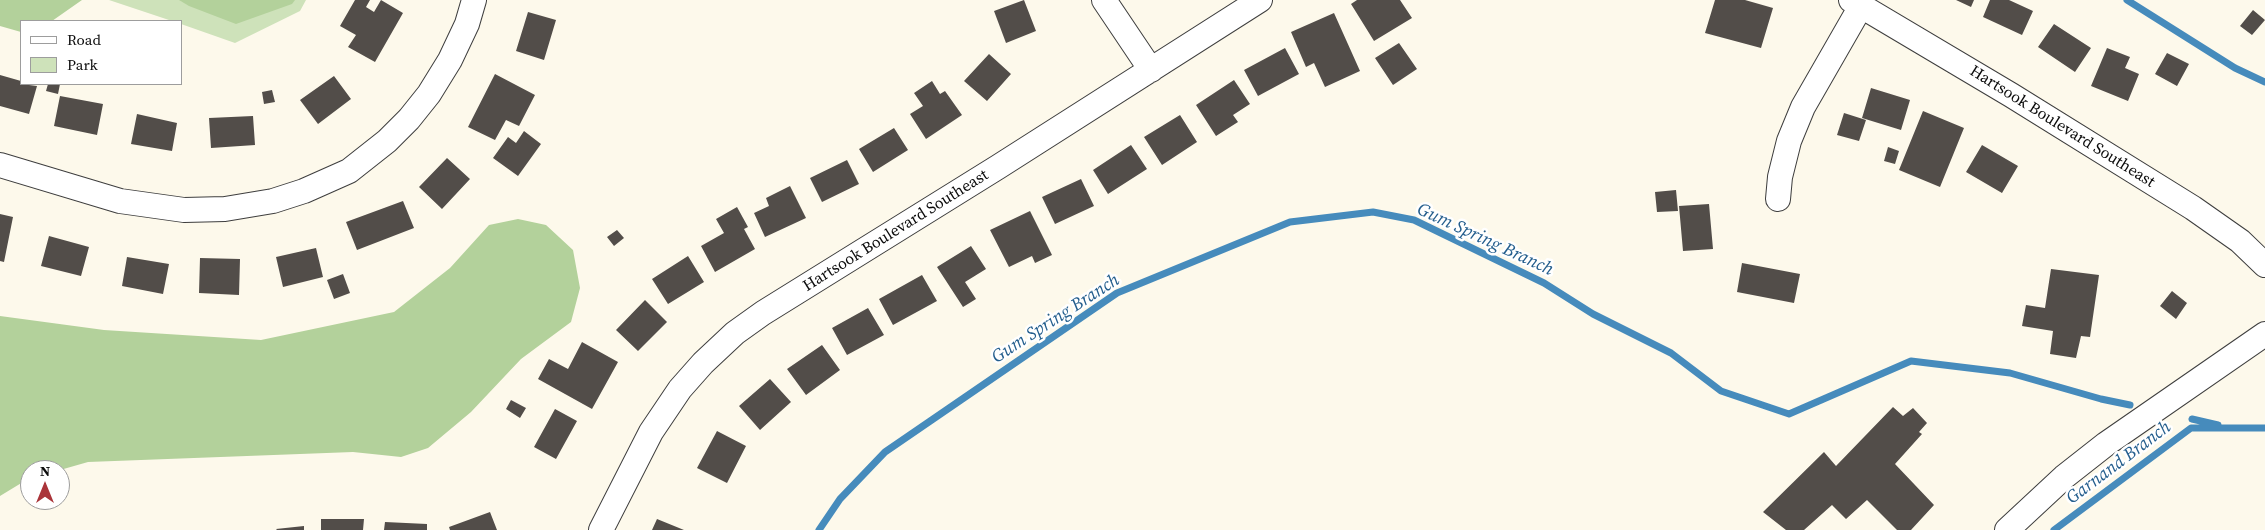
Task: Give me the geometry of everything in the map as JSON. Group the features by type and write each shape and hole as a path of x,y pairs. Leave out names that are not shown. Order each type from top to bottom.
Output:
{"street":[{"path":"0,165 120,201 184,210 225,209 273,201 304,191 349,171 387,142 409,119 429,94 450,60 467,24 474,0"},
{"path":"1104,0 1151,70"},
{"name":"Hartsook Boulevard Southeast","path":"601,530 660,418 680,389 697,369 735,333 763,313 1260,0"},
{"path":"1778,198 1780,177 1789,141 1803,107 1856,3"},
{"name":"Hartsook Boulevard Southeast","path":"1856,3 2011,95 2192,208 2240,241 2265,265"},
{"path":"2007,530 2064,477 2106,444 2265,334"}],"green space":[{"path":"0,0 82,0 53,20 20,20 20,32 0,26"},
{"path":"109,0 306,0 300,11 235,43 182,24 182,20 169,20"},
{"path":"179,0 295,0 292,4 236,24 189,6"},
{"path":"518,219 546,225 573,250 580,288 571,322 521,359 471,412 428,448 401,457 353,452 88,462 70,467 70,460 20,460 20,484 0,496 0,316 104,330 261,340 394,312 450,268 489,225"}],"building":[{"path":"355,0 370,0 366,7 374,12 381,0 403,13 375,62 348,47 356,35 340,26"},
{"path":"1024,0 1036,31 1006,43 994,11"},
{"path":"1357,0 1400,0 1412,18 1374,41 1351,4"},
{"path":"1715,0 1745,0 1773,8 1761,48 1705,33"},
{"path":"1956,0 1974,0 1971,7"},
{"path":"1990,0 2009,0 2033,11 2022,35 1983,17"},
{"path":"2253,10 2265,20 2252,35 2240,26"},
{"path":"528,12 556,20 544,60 516,51"},
{"path":"1334,13 1360,71 1325,87 1314,63 1306,67 1291,32"},
{"path":"2054,24 2091,48 2075,72 2038,47"},
{"path":"1399,43 1417,69 1393,85 1375,58"},
{"path":"1285,48 1299,74 1258,96 1244,70"},
{"path":"2107,48 2130,57 2125,68 2139,74 2128,101 2091,86"},
{"path":"2167,53 2189,64 2177,86 2155,74"},
{"path":"989,54 1011,74 987,101 964,81"},
{"path":"495,74 535,95 519,126 506,120 495,140 468,127"},
{"path":"0,75 20,81 20,85 37,86 29,114 0,106"},
{"path":"334,76 351,99 318,124 300,100"},
{"path":"1234,80 1250,104 1233,115 1238,122 1216,136 1196,105"},
{"path":"932,81 940,94 945,91 962,115 926,139 910,114 923,106 914,93"},
{"path":"48,85 60,85 58,94 46,91"},
{"path":"1871,88 1910,100 1901,130 1862,118"},
{"path":"272,90 275,102 264,104 262,92"},
{"path":"60,96 103,104 97,135 54,126"},
{"path":"1923,111 1964,128 1940,187 1899,170"},
{"path":"1844,113 1866,120 1859,141 1837,135"},
{"path":"137,114 177,123 172,151 131,144"},
{"path":"1180,115 1197,142 1162,165 1144,137"},
{"path":"253,116 255,145 211,148 209,118"},
{"path":"894,128 908,150 873,172 859,149"},
{"path":"524,131 541,144 518,176 493,158 508,137 516,143"},
{"path":"1131,145 1147,169 1108,194 1093,170"},
{"path":"1982,145 2018,166 2002,193 1966,172"},
{"path":"1888,147 1899,151 1895,164 1884,161"},
{"path":"447,158 470,179 442,209 419,187"},
{"path":"847,160 859,184 822,202 810,178"},
{"path":"1081,179 1094,206 1055,224 1042,197"},
{"path":"790,186 806,218 765,237 754,213 769,206 766,198"},
{"path":"1676,190 1678,211 1657,212 1655,192"},
{"path":"403,201 414,228 357,250 346,222"},
{"path":"1709,204 1713,249 1683,251 1679,206"},
{"path":"737,207 748,227 744,229 755,249 715,272 701,246 724,233 716,219"},
{"path":"1030,211 1052,255 1035,263 1032,256 1009,267 990,230"},
{"path":"0,214 13,217 4,262 0,261"},
{"path":"617,230 624,238 614,246 607,237"},
{"path":"49,236 89,247 81,276 41,266"},
{"path":"971,246 986,269 965,282 976,299 963,307 937,267"},
{"path":"316,248 323,277 283,287 276,257"},
{"path":"688,256 704,282 668,304 652,279"},
{"path":"127,257 169,264 163,294 122,286"},
{"path":"200,258 240,259 239,295 199,293"},
{"path":"1742,263 1800,274 1794,303 1737,292"},
{"path":"2051,269 2099,275 2090,337 2081,336 2076,358 2050,354 2053,331 2022,326 2026,305 2045,308"},
{"path":"343,274 350,293 334,299 327,280"},
{"path":"922,275 937,301 893,325 879,299"},
{"path":"2172,291 2187,303 2176,319 2160,306"},
{"path":"645,300 667,322 638,351 616,330"},
{"path":"868,308 884,335 847,355 832,328"},
{"path":"582,342 618,362 592,409 538,379 549,359 568,369"},
{"path":"822,345 840,370 806,395 787,369"},
{"path":"770,379 791,402 760,430 739,406"},
{"path":"511,400 526,408 520,418 506,409"},
{"path":"1893,407 1903,416 1913,408 1927,423 1919,432 1922,434 1895,464 1934,505 1911,530 1897,530 1867,500 1846,519 1832,505 1804,530 1786,530 1763,512 1824,452 1836,466"},
{"path":"555,409 577,421 556,459 534,447"},
{"path":"717,431 746,446 727,483 697,468"},
{"path":"490,512 497,530 450,530 449,527"},
{"path":"321,519 364,519 363,530 321,530"},
{"path":"657,519 684,530 652,530"},
{"path":"385,522 427,524 427,530 384,530"},
{"path":"304,526 304,530 276,529"}],"waterway":[{"path":"2127,0 2235,68 2265,82"},
{"name":"Gum Spring Branch","path":"819,530 840,499 885,452 1117,293 1290,222 1373,212 1414,220 1544,283 1593,314 1671,353 1721,391 1789,414 1911,361 2010,373 2101,399 2130,405"},
{"name":"Gum Spring Branch","path":"2192,419 2218,425"},
{"name":"Garnand Branch","path":"2054,530 2191,428 2265,428"}]}
